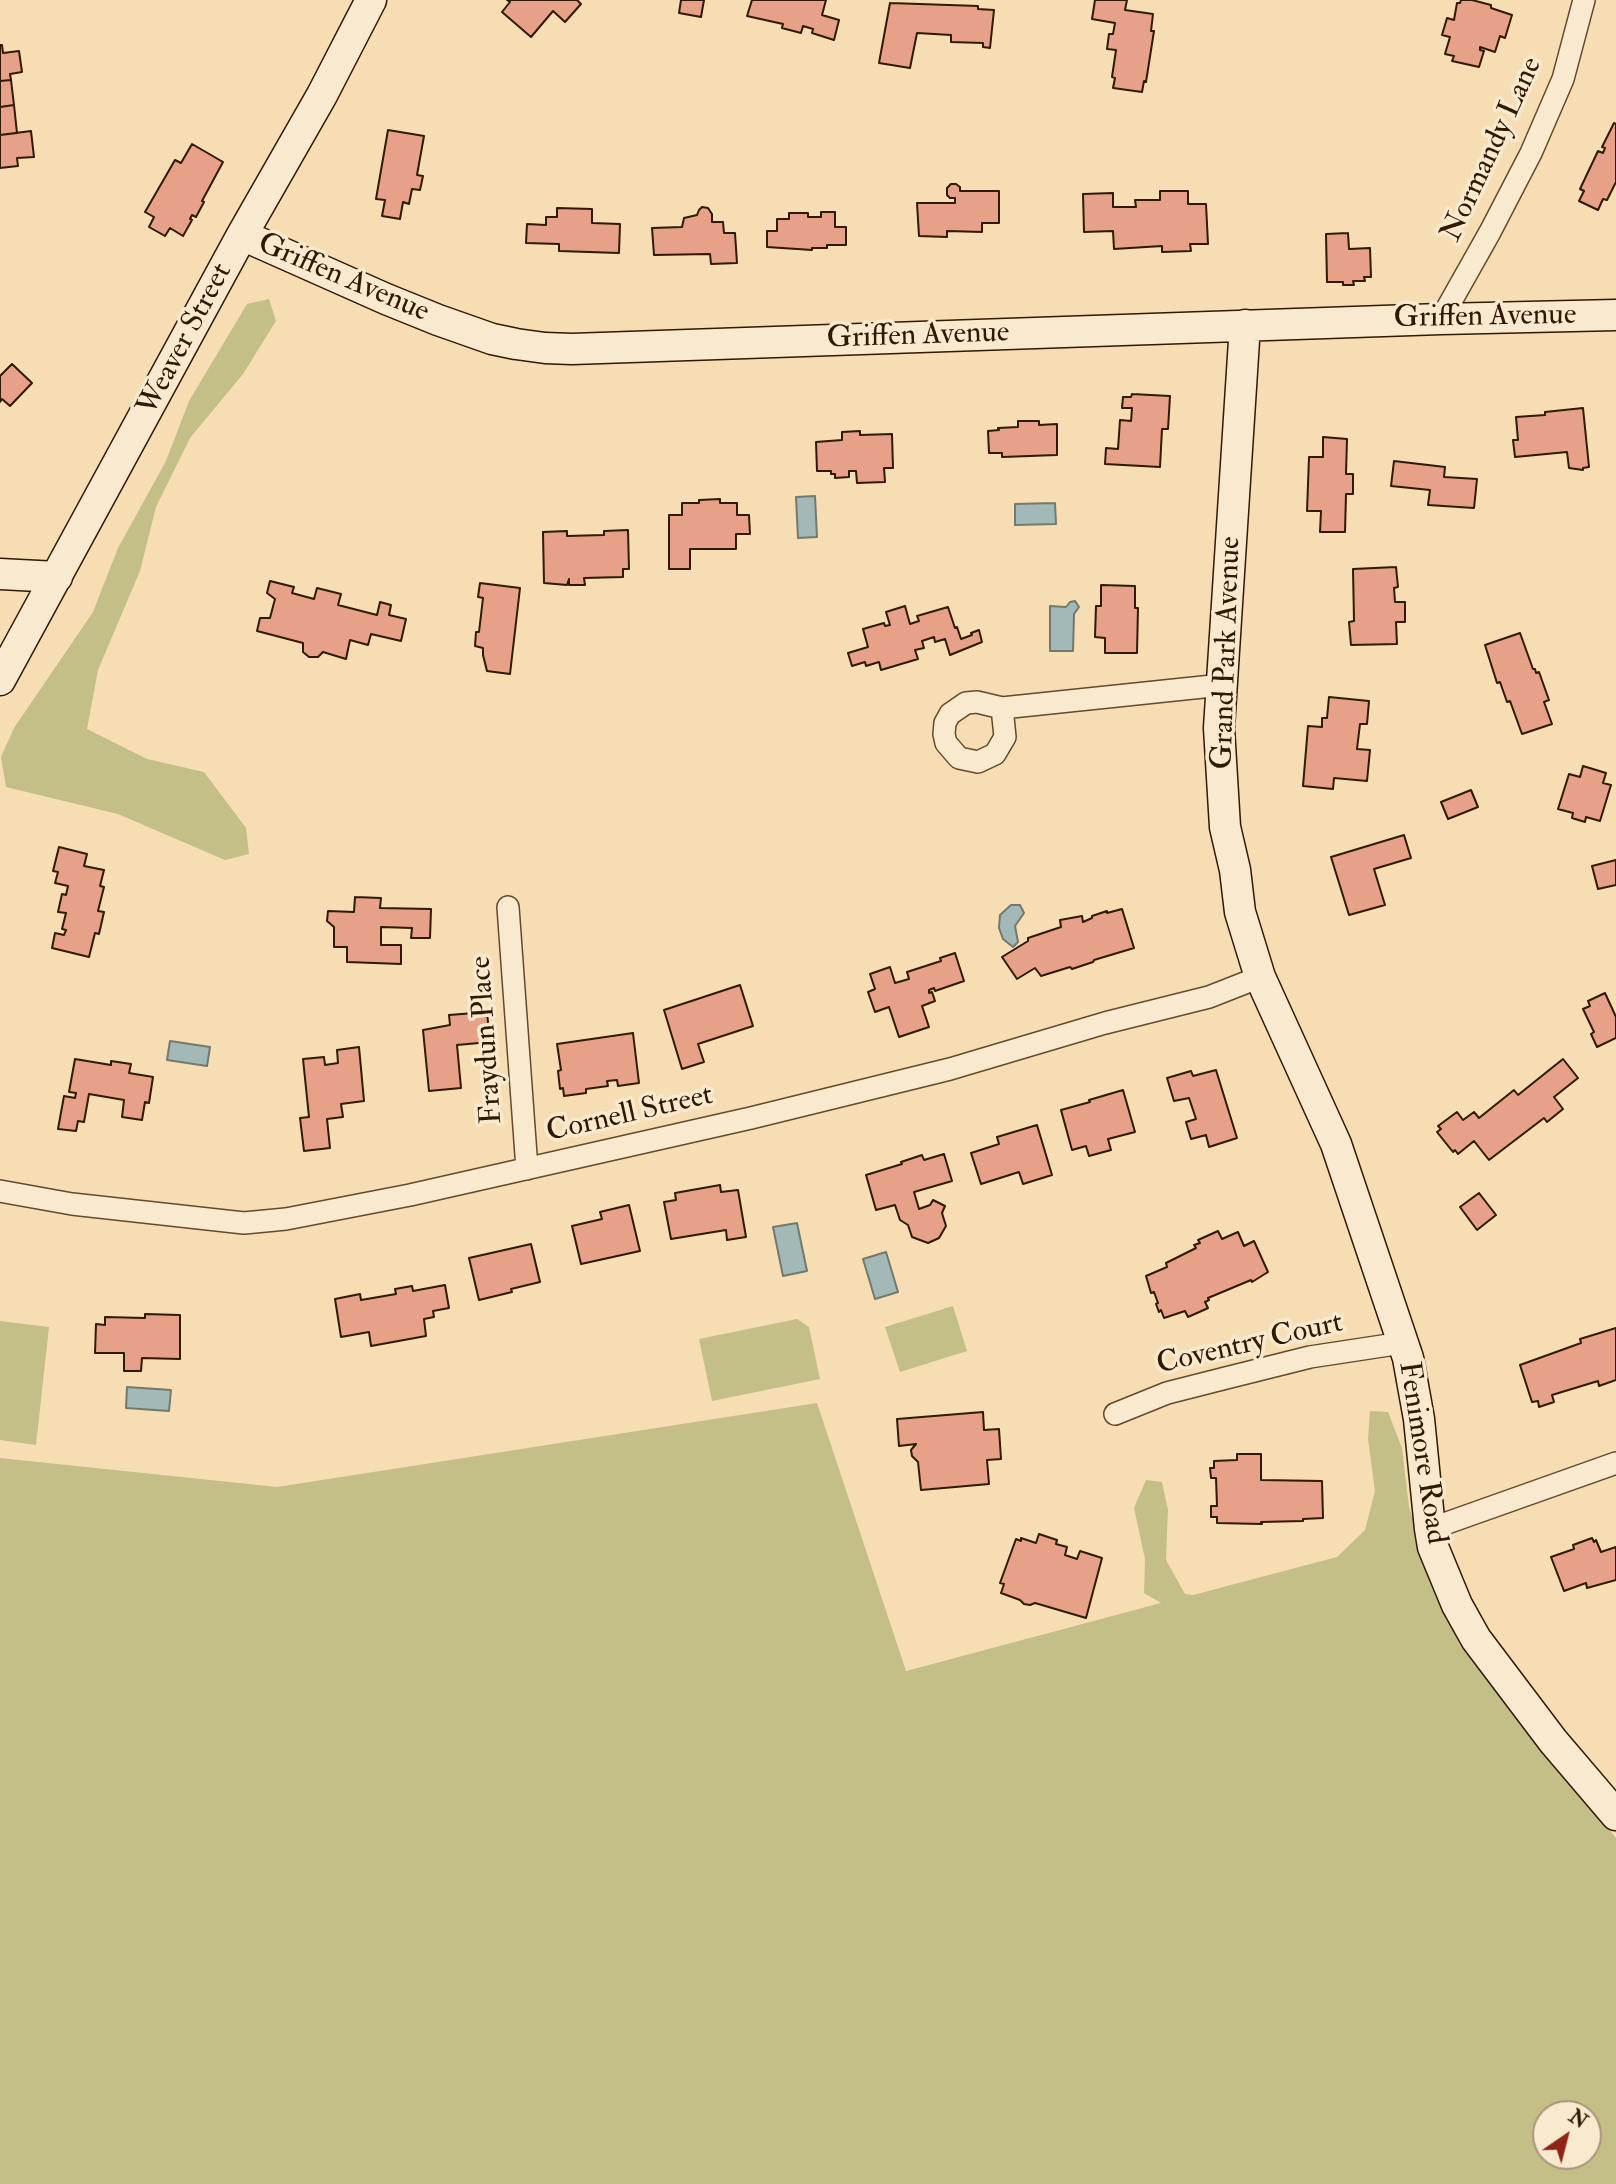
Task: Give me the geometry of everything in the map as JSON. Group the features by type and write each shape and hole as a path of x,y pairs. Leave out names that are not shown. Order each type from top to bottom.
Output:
{"street":[{"name":"Weaver Street","path":"0,680 242,235 322,95 371,0"},
{"name":"Normandy Lane","path":"1441,319 1490,232 1536,140 1563,79 1584,0"},
{"name":"Griffen Avenue","path":"242,235 438,320 492,339 545,348 1616,315"},
{"name":"Grand Park Avenue","path":"1245,325 1219,729 1226,827 1240,912 1260,977"},
{"path":"0,574 57,577"},
{"path":"1002,708 1222,685"},
{"name":"Fraydun Place","path":"509,908 527,1169"},
{"name":"Cornell Street","path":"0,1191 72,1204 244,1223 286,1219 527,1169 950,1069 1105,1023 1209,998 1260,977"},
{"name":"Fenimore Road","path":"1260,977 1336,1144 1408,1358 1419,1419 1433,1547 1457,1605 1476,1639 1553,1741 1616,1815"},
{"name":"Coventry Court","path":"1115,1415 1167,1393 1226,1378 1310,1357 1402,1343"},
{"path":"1430,1529 1616,1463"}],"shaded area":[{"path":"269,299 276,321 243,374 190,438 156,507 140,571 98,670 87,729 147,759 204,772 246,828 249,854 225,860 118,814 6,787 1,757 14,728 93,612 118,548 166,461 189,401 247,304"},
{"path":"953,1306 967,1351 900,1372 885,1327"},
{"path":"797,1319 809,1327 820,1379 712,1401 699,1339"},
{"path":"0,1321 49,1327 36,1445 0,1440"},
{"path":"817,1403 906,1671 1161,1603 1144,1593 1145,1559 1134,1508 1146,1480 1162,1482 1168,1510 1166,1560 1185,1594 1193,1595 1337,1557 1365,1530 1375,1491 1368,1439 1370,1411 1388,1412 1402,1448 1409,1507 1418,1535 1423,1535 1459,1644 1616,1838 1616,2184 0,2184 0,1458 277,1487"}],"water":[{"path":"815,496 817,537 798,538 796,497"},
{"path":"1055,503 1056,524 1015,525 1015,504"},
{"path":"1075,601 1079,607 1074,614 1073,651 1050,651 1050,606 1066,607"},
{"path":"1011,905 1020,905 1024,913 1015,926 1018,942 1013,947 1003,939 999,928 1000,915"},
{"path":"170,1041 210,1047 207,1066 167,1060"},
{"path":"797,1223 807,1271 783,1276 773,1227"},
{"path":"886,1252 898,1292 875,1299 863,1259"},
{"path":"127,1387 171,1390 169,1411 126,1408"}],"building":[{"path":"507,0 577,0 581,4 565,22 553,11 531,37 502,12 510,2"},
{"path":"681,0 704,0 701,17 679,13"},
{"path":"752,0 826,0 822,15 839,20 834,40 812,33 813,29 803,26 801,33 782,28 783,24 747,16"},
{"path":"1095,0 1127,0 1125,10 1153,14 1151,31 1154,31 1142,92 1113,88 1116,50 1107,49 1109,34 1113,34 1115,23 1092,19"},
{"path":"1461,0 1491,5 1491,8 1512,15 1505,38 1500,36 1495,52 1480,47 1480,50 1484,51 1479,67 1452,61 1454,56 1445,54 1450,37 1442,35 1447,18 1454,20 1457,3"},
{"path":"890,3 978,6 978,9 994,10 990,48 983,47 983,43 951,42 951,35 917,33 910,68 879,63"},
{"path":"0,45 3,53 19,51 22,72 10,74 11,80 0,81"},
{"path":"11,80 14,105 0,107 0,81"},
{"path":"14,105 17,133 0,135 0,107"},
{"path":"1614,123 1616,182 1607,200 1603,199 1598,210 1579,201 1584,191 1580,189 1598,151 1603,153 1605,148 1602,147"},
{"path":"388,130 424,136 417,175 423,176 420,190 412,189 409,204 403,202 400,219 382,216 385,200 376,199"},
{"path":"31,131 34,157 17,158 18,166 0,168 0,135"},
{"path":"192,144 223,162 196,217 192,215 183,236 170,228 165,236 149,227 154,217 145,212 175,160 181,163"},
{"path":"951,184 960,187 960,191 999,191 999,223 982,223 982,232 947,231 947,237 919,236 917,203 955,203 955,198 947,195 947,188"},
{"path":"1160,191 1188,191 1188,204 1206,204 1208,244 1190,244 1191,251 1162,252 1162,246 1114,249 1113,231 1084,232 1083,194 1113,193 1113,207 1136,207 1135,200 1160,200"},
{"path":"702,207 708,208 712,214 712,222 723,222 724,233 735,233 737,263 711,264 710,254 654,255 652,228 682,227 684,218 697,215"},
{"path":"557,208 592,209 592,223 620,224 619,253 559,251 559,244 526,243 527,224 546,225 546,217 557,217"},
{"path":"821,212 835,212 835,227 846,227 846,245 827,245 827,248 812,250 767,247 767,231 777,231 777,219 789,219 789,213 808,213 808,217 821,217"},
{"path":"1348,233 1349,249 1370,248 1371,277 1364,277 1365,281 1353,281 1354,285 1327,282 1326,234"},
{"path":"12,364 32,383 10,406 2,399 0,402 0,376"},
{"path":"1132,394 1170,396 1168,429 1162,429 1160,467 1105,464 1106,448 1118,449 1120,420 1131,421 1132,408 1122,408 1123,397 1131,397"},
{"path":"1583,408 1589,467 1583,470 1569,468 1567,452 1515,457 1513,440 1518,440 1516,417"},
{"path":"1018,421 1039,421 1039,425 1057,424 1057,455 1002,457 1002,453 989,453 988,431 1018,427"},
{"path":"860,431 860,435 892,434 893,468 884,468 885,482 857,483 856,471 849,471 849,477 835,478 831,471 817,471 816,442 842,440 842,432"},
{"path":"1323,437 1347,439 1346,474 1353,474 1353,494 1346,494 1345,532 1320,532 1321,511 1307,511 1309,457 1323,457"},
{"path":"1394,461 1445,467 1444,477 1477,479 1474,508 1428,505 1430,490 1391,486"},
{"path":"720,499 720,503 737,503 737,515 749,515 750,534 736,534 736,549 690,549 690,569 669,569 669,515 682,515 682,503"},
{"path":"628,530 629,569 623,569 623,577 584,578 585,585 569,585 569,579 567,585 544,583 543,532 567,531 567,536 604,535 604,531"},
{"path":"1396,567 1398,587 1394,588 1395,602 1405,602 1405,622 1396,622 1397,644 1351,645 1349,622 1354,621 1353,569"},
{"path":"270,581 294,587 292,593 314,599 317,588 341,594 338,605 377,615 380,602 391,605 389,615 406,619 401,641 371,634 368,645 350,640 346,659 323,652 318,657 309,657 303,652 303,643 257,631 260,618 270,618 275,599 267,593"},
{"path":"480,583 520,588 510,674 487,671 483,648 475,646 483,598 478,597"},
{"path":"1101,585 1135,586 1135,608 1138,608 1137,653 1105,653 1105,638 1095,637 1096,606 1101,606"},
{"path":"905,606 910,624 919,621 917,616 948,607 961,639 979,630 982,642 950,655 945,639 935,642 934,637 922,641 924,648 915,650 918,659 881,670 879,662 852,666 848,653 868,647 863,629 884,623 885,626 890,625 886,612"},
{"path":"1520,633 1533,669 1536,673 1539,672 1549,700 1544,702 1552,724 1522,734 1510,701 1507,702 1500,682 1497,683 1485,645"},
{"path":"1329,697 1369,701 1367,724 1360,724 1357,749 1370,750 1367,781 1334,778 1333,789 1303,786 1308,726 1322,727 1322,718 1327,718"},
{"path":"1583,766 1606,773 1603,783 1611,785 1600,821 1586,817 1585,822 1572,818 1573,813 1558,809 1569,774 1580,777"},
{"path":"1471,790 1478,807 1448,819 1441,802"},
{"path":"1404,835 1411,858 1374,869 1385,905 1349,915 1331,857"},
{"path":"59,847 87,854 84,866 104,870 100,886 104,887 98,911 104,912 99,934 95,933 89,957 52,948 55,933 64,935 66,930 62,929 66,913 58,912 62,894 66,895 68,886 55,883 58,872 53,871"},
{"path":"1616,860 1616,885 1598,889 1592,866"},
{"path":"355,897 381,898 380,908 431,909 430,938 411,938 412,928 381,927 381,945 401,945 401,964 347,962 347,947 334,947 334,927 327,921 328,911 354,912"},
{"path":"1122,909 1134,948 1072,969 1070,967 1041,976 1035,968 1017,979 1002,957 1028,941 1028,938 1061,927 1060,920 1082,916 1083,922 1107,911"},
{"path":"955,953 964,981 935,991 934,988 929,990 935,1001 922,1006 929,1027 899,1037 889,1007 875,1012 868,992 875,989 870,974 890,967 895,983 909,979 907,972 941,961 940,958"},
{"path":"740,985 753,1026 698,1044 704,1062 682,1069 664,1010"},
{"path":"1605,993 1616,1017 1616,1038 1597,1047 1591,1034 1594,1032 1583,1009 1590,1006 1588,1001"},
{"path":"487,1012 490,1042 457,1045 461,1088 429,1091 423,1030 450,1025 449,1015"},
{"path":"633,1033 639,1083 618,1086 617,1080 607,1081 608,1086 564,1096 563,1088 560,1089 558,1071 561,1070 557,1044"},
{"path":"359,1047 364,1101 341,1104 343,1117 327,1119 330,1148 304,1151 300,1118 309,1117 303,1059 324,1057 325,1065 338,1063 337,1050"},
{"path":"75,1059 111,1065 111,1061 131,1064 129,1073 153,1077 149,1103 145,1102 142,1120 122,1117 124,1100 89,1094 84,1122 78,1121 76,1131 58,1129 64,1096 75,1098 76,1093 69,1092"},
{"path":"1563,1059 1578,1078 1554,1097 1563,1109 1547,1122 1544,1118 1489,1160 1474,1141 1458,1154 1455,1150 1453,1152 1437,1132 1441,1129 1438,1126 1457,1112 1463,1120 1474,1112 1479,1118 1514,1090 1518,1095"},
{"path":"1216,1070 1237,1138 1209,1147 1206,1135 1191,1139 1186,1122 1196,1119 1189,1098 1174,1101 1167,1078 1191,1071 1193,1076"},
{"path":"1123,1090 1135,1132 1108,1139 1111,1150 1089,1156 1086,1146 1072,1150 1061,1110"},
{"path":"1037,1125 1052,1175 1023,1184 1019,1172 981,1184 971,1153 999,1144 997,1137"},
{"path":"944,1154 952,1181 914,1192 919,1209 930,1205 933,1200 945,1206 942,1213 946,1226 939,1238 928,1243 912,1237 908,1225 900,1220 895,1205 876,1210 866,1175 922,1155 924,1160"},
{"path":"720,1185 721,1192 738,1190 746,1237 727,1240 726,1230 671,1239 664,1202 676,1200 675,1193"},
{"path":"1479,1193 1496,1215 1477,1230 1460,1207"},
{"path":"629,1205 640,1251 581,1264 572,1226 602,1219 600,1212"},
{"path":"1218,1231 1222,1239 1238,1232 1244,1246 1254,1241 1268,1272 1252,1282 1251,1280 1208,1298 1205,1302 1208,1308 1188,1317 1185,1311 1164,1318 1161,1310 1159,1312 1158,1303 1154,1292 1151,1293 1146,1276 1167,1267 1166,1263 1196,1248 1194,1245 1200,1243 1198,1240"},
{"path":"531,1244 540,1282 479,1300 469,1258"},
{"path":"445,1285 449,1308 433,1311 434,1317 424,1319 426,1336 371,1346 369,1332 341,1337 335,1299 360,1294 361,1300 396,1294 395,1289 412,1286 413,1291"},
{"path":"145,1314 180,1315 180,1359 142,1358 141,1371 124,1371 124,1353 95,1353 96,1324 105,1325 105,1317 145,1318"},
{"path":"1616,1328 1616,1380 1599,1386 1598,1381 1552,1395 1554,1402 1539,1407 1538,1401 1532,1402 1520,1365 1581,1343 1580,1339"},
{"path":"983,1412 984,1430 999,1429 1001,1459 987,1460 989,1484 921,1490 918,1462 912,1456 911,1450 916,1444 899,1446 897,1419"},
{"path":"1237,1454 1261,1454 1261,1480 1322,1481 1323,1518 1261,1522 1262,1524 1217,1523 1217,1517 1211,1517 1211,1506 1217,1506 1216,1478 1211,1478 1210,1468 1214,1468 1214,1461 1237,1460"},
{"path":"1039,1534 1057,1540 1056,1544 1067,1547 1065,1555 1077,1559 1080,1551 1102,1558 1086,1618 1035,1603 1024,1604 1001,1593 1004,1584 1000,1583 1016,1539 1036,1543"},
{"path":"1592,1538 1594,1542 1596,1540 1601,1552 1616,1547 1616,1580 1587,1588 1586,1583 1564,1591 1551,1557 1574,1549 1573,1545"}]}
